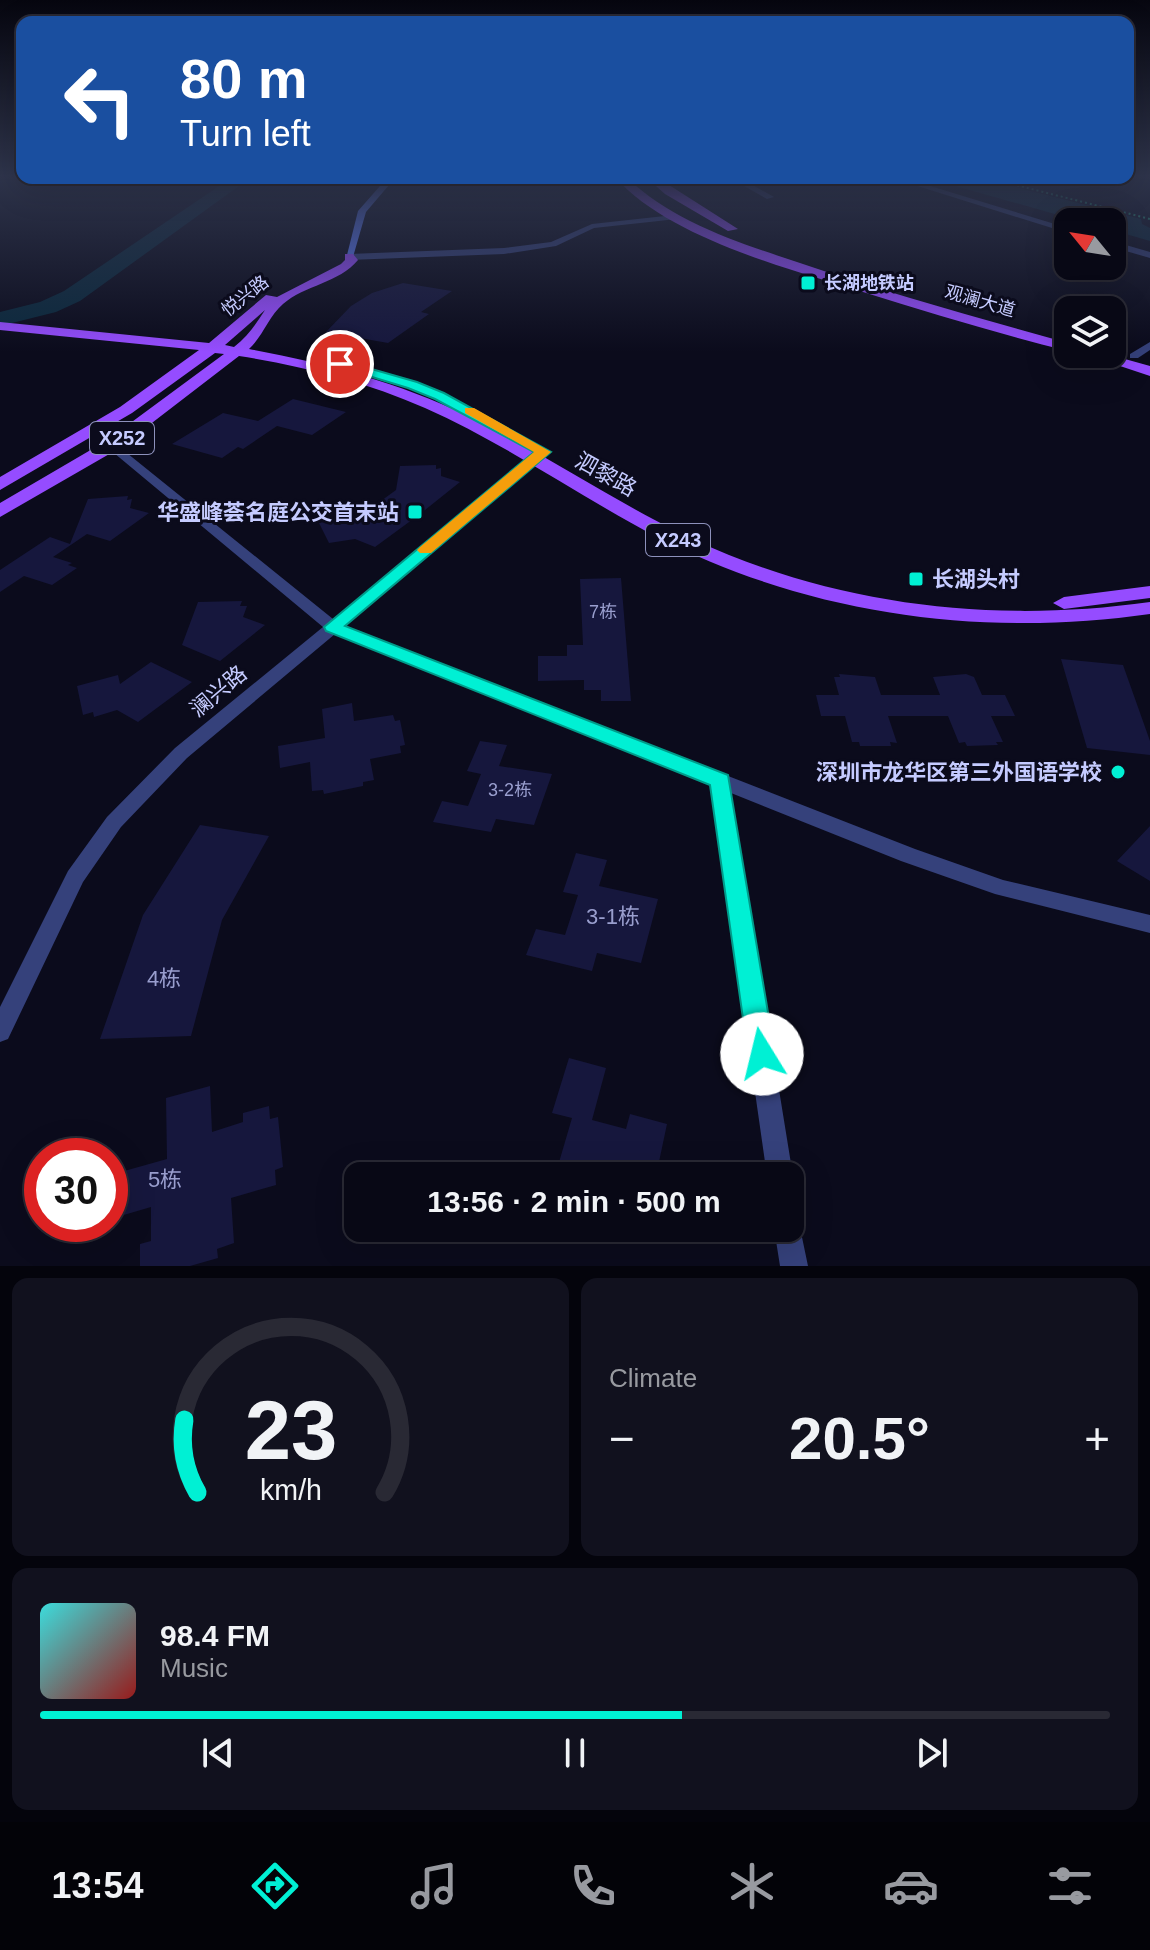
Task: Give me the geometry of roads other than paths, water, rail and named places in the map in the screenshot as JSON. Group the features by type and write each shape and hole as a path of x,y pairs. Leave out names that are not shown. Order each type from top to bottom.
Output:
{"main road":[{"path":"349,257 355,234"},
{"name":"观澜大道","path":"712,234 816,274 1054,343"},
{"name":"观澜大道","path":"746,234 777,248 1054,333"},
{"name":"悦兴路","path":"0,511 112,445 199,381 228,347 277,302 345,267 352,260 349,257"},
{"path":"153,339 218,330 258,318 268,334 296,359"},
{"name":"悦兴路","path":"0,485 126,410 179,372 228,347 258,318"},
{"name":"泗黎路","path":"0,319 153,339"},
{"name":"泗黎路","path":"0,326 228,347 296,359 335,371 395,391 455,417 698,536 738,553 816,578 914,597 1019,605 1072,603 1150,592"},
{"path":"153,339 183,359 179,372"},
{"path":"1126,353 1150,360"},
{"path":"199,381 243,365 296,359"},
{"path":"1126,364 1150,371"},
{"name":"泗黎路","path":"538,456 704,552 774,577 852,597 901,607 984,617 1084,617 1150,608"}],"street":[{"path":"349,257 504,251 553,244 574,234"},
{"path":"1126,248 1150,255"},
{"path":"1134,356 1150,345"},
{"path":"112,445 333,627 908,855 1002,888 1150,924"},
{"name":"澜兴路","path":"0,1031 58,907 114,822 181,753 538,456"},
{"path":"720,780 778,1162"},
{"path":"790,1242 794,1266"}],"water":[{"path":"1126,234 1150,234 1150,241"}],"waterway":[{"path":"0,319 48,307 72,296 161,234"}],"place":[{"name":"长湖地铁站","path":"808,283"},
{"name":"华盛峰荟名庭公交首末站","path":"415,512"},
{"name":"长湖头村","path":"916,579"},
{"name":"深圳市龙华区第三外国语学校","path":"1118,772"}]}
